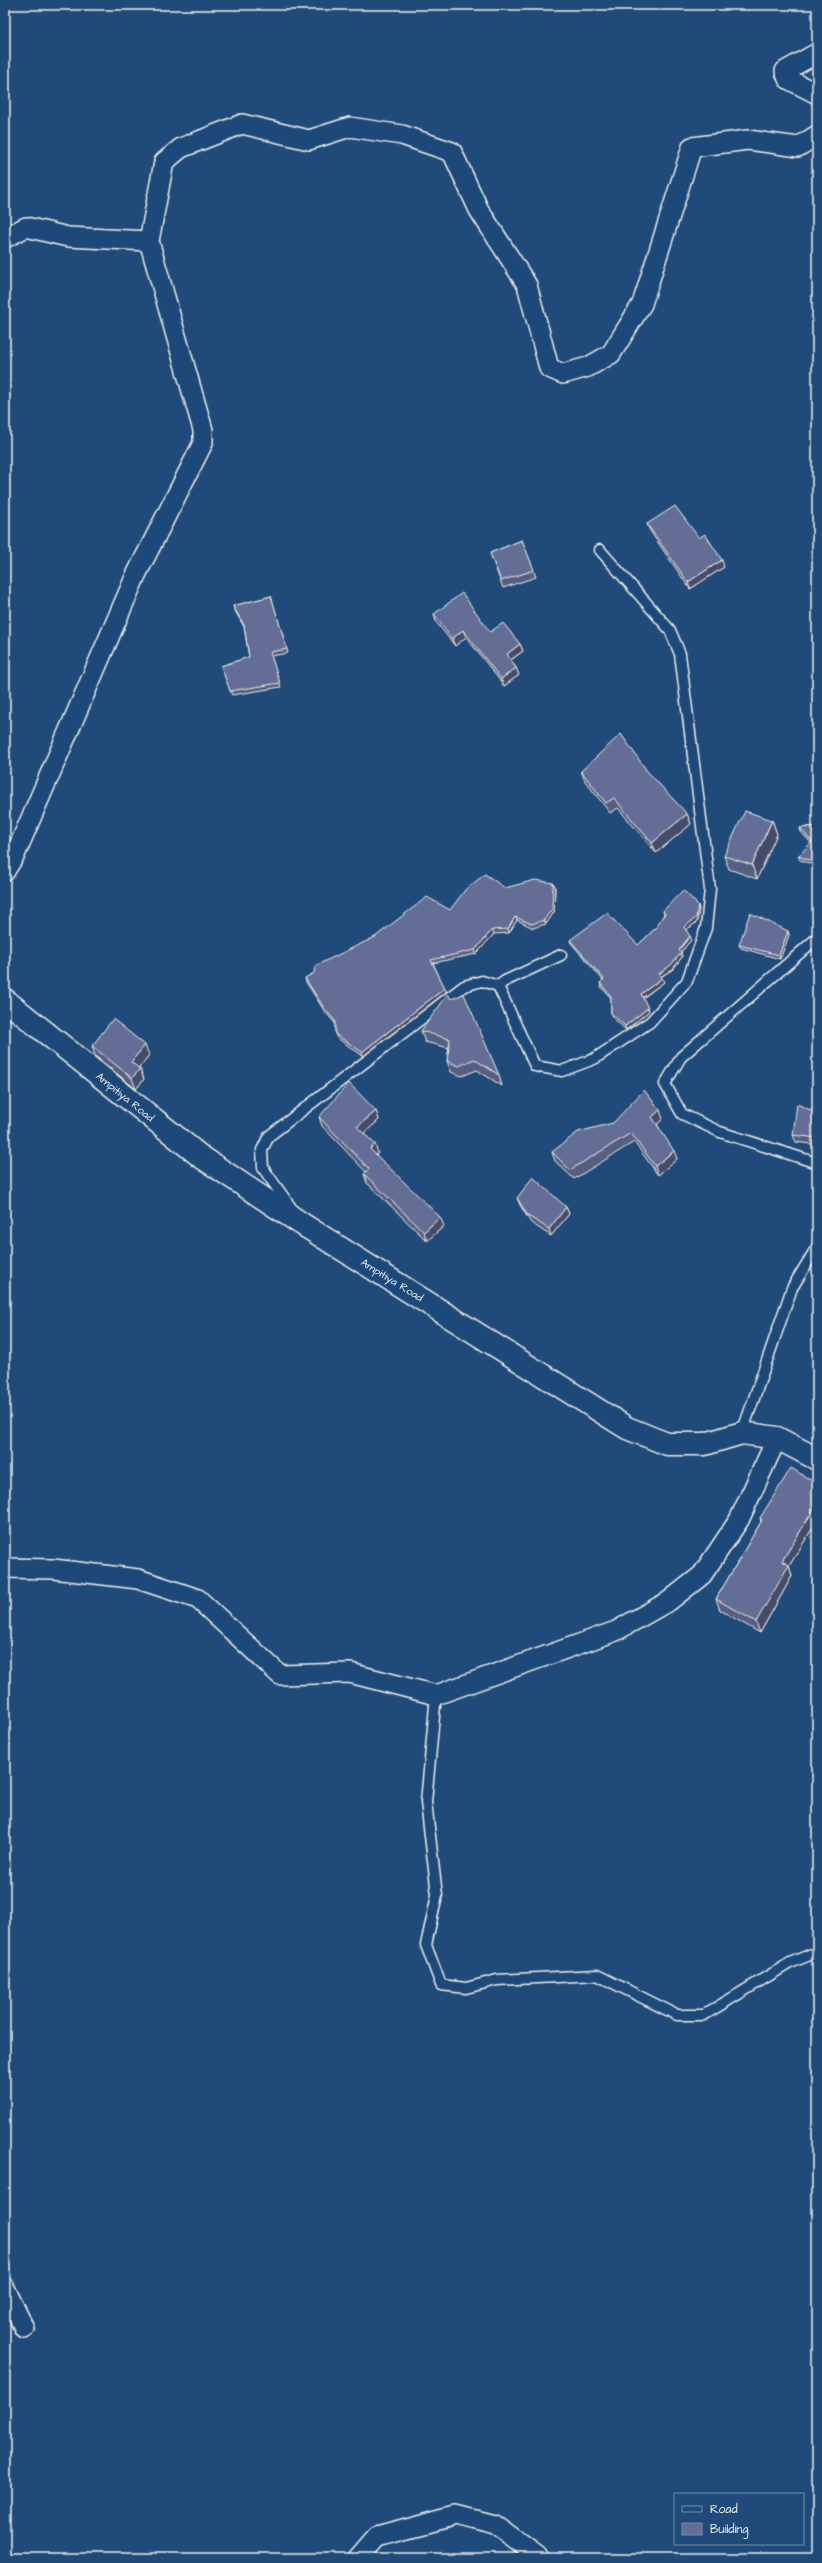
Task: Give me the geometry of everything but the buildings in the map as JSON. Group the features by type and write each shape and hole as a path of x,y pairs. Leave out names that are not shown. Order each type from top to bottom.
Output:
{"main road":[{"name":"Ampitiya Road","path":"5,1000 200,1156 302,1224 627,1428 667,1444 705,1444 742,1433 776,1438 817,1459"}],"street":[{"path":"817,54 785,71 788,79 817,94"},
{"path":"5,871 15,855 136,575 203,443 203,430 148,241 164,162 181,148 242,124 309,140 350,128 402,134 452,152 479,210 527,285 549,368 563,374 588,367 611,354 642,304 692,148 748,140 798,147 817,136"},
{"path":"5,238 26,227 68,237 148,241"},
{"path":"5,1568 53,1569 138,1579 198,1599 280,1675 350,1673 436,1695 616,1631 669,1601 702,1575 739,1520 776,1438"},
{"path":"5,2288 24,2328"},
{"path":"358,2558 377,2536 456,2515 495,2525 540,2558"}],"lane":[{"path":"302,1224 263,1168 262,1150 269,1136 464,986 482,981 498,986 535,1066 562,1071 594,1059 650,1022 688,981 706,928 710,889 680,654 670,630 600,550"},
{"path":"817,938 681,1057 665,1084 682,1114 720,1132 817,1163"},
{"path":"498,986 505,980 561,955"},
{"path":"742,1433 792,1288 817,1247"},
{"path":"436,1695 426,1802 437,1895 426,1945 441,1985 466,1988 497,1980 597,1975 677,2015 704,2015 790,1963 817,1952"}]}
